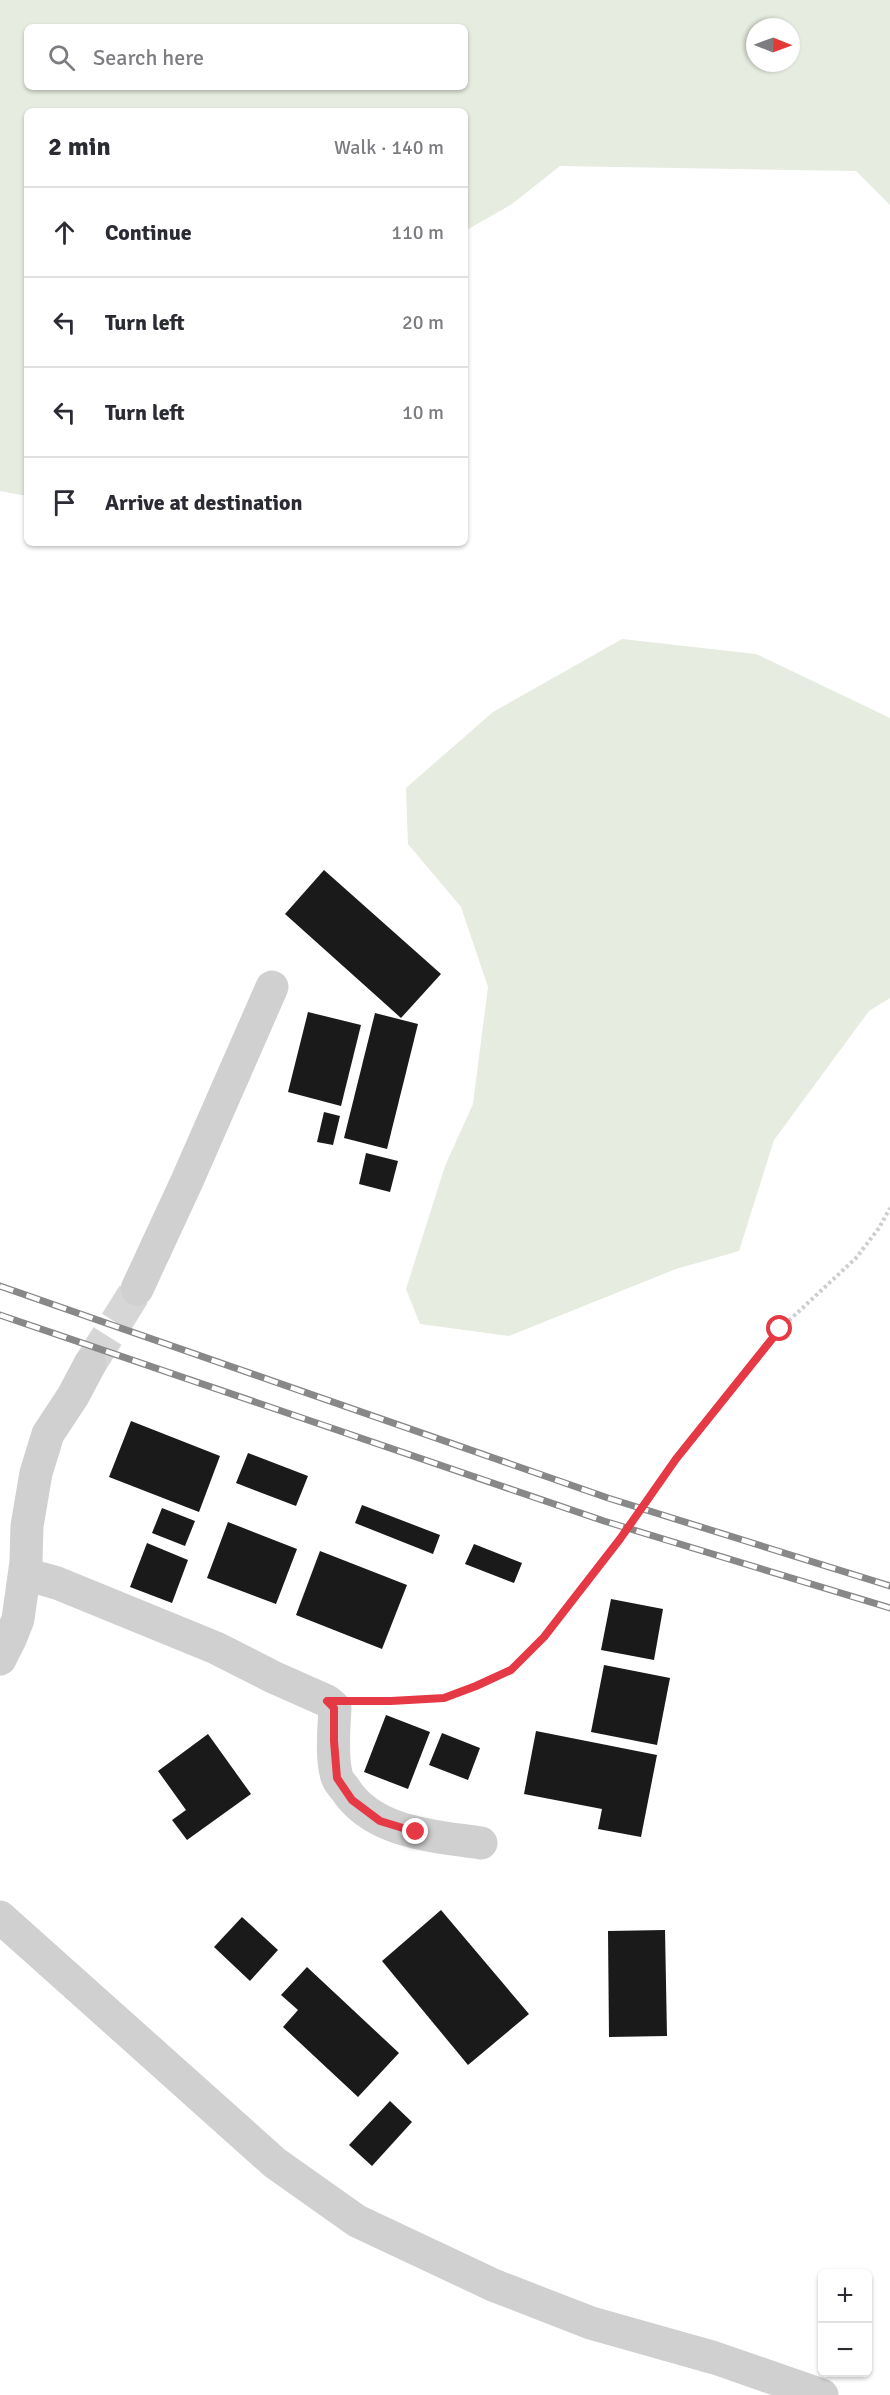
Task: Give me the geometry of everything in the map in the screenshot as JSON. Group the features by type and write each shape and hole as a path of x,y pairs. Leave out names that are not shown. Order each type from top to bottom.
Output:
{"street":[{"path":"137,1289 272,987"},
{"path":"0,1659 18,1619 25,1574 27,1526 36,1473 48,1434 73,1396 90,1364"},
{"path":"25,1574 57,1583 216,1648 327,1701 334,1708 337,1778 352,1800 380,1821 416,1832 481,1843"},
{"path":"0,1917 274,2163 357,2221 493,2285 591,2323 715,2358 822,2395"}],"path":[{"path":"327,1701 444,1698 511,1670 544,1637 614,1546 676,1459 780,1329 856,1258 879,1228 890,1208"}],"shaded area":[{"path":"0,0 890,0 890,205 856,171 560,166 512,204 468,229 468,108 24,108 24,495 0,491"},
{"path":"622,639 756,654 890,718 890,998 869,1011 774,1140 739,1251 676,1269 509,1336 420,1324 406,1289 445,1166 473,1104 488,987 461,907 408,844 406,788 493,712"}],"building":[{"path":"324,870 441,974 401,1018 285,914"},
{"path":"308,1012 361,1025 341,1106 288,1092"},
{"path":"375,1013 418,1024 387,1149 344,1138"},
{"path":"324,1112 340,1116 333,1145 317,1142"},
{"path":"366,1153 398,1161 390,1192 359,1184"},
{"path":"131,1421 220,1456 199,1512 109,1477"},
{"path":"248,1453 308,1476 296,1506 236,1483"},
{"path":"362,1505 440,1535 433,1554 355,1523"},
{"path":"162,1508 195,1521 185,1546 152,1533"},
{"path":"228,1522 297,1549 276,1604 207,1578"},
{"path":"147,1543 188,1560 172,1603 130,1587"},
{"path":"474,1544 522,1563 514,1583 465,1564"},
{"path":"320,1551 407,1585 382,1649 296,1615"},
{"path":"611,1599 663,1609 654,1660 601,1650"},
{"path":"604,1665 670,1678 657,1745 591,1732"},
{"path":"386,1715 430,1732 408,1789 364,1772"},
{"path":"536,1731 657,1755 641,1837 598,1829 602,1809 524,1794"},
{"path":"442,1733 480,1748 468,1780 429,1765"},
{"path":"208,1734 251,1794 187,1840 172,1820 186,1810 158,1771"},
{"path":"441,1910 529,2014 468,2065 382,1961"},
{"path":"242,1917 278,1950 250,1981 214,1947"},
{"path":"665,1930 667,2036 609,2037 608,1931"},
{"path":"307,1967 399,2053 358,2097 283,2027 298,2010 281,1995"},
{"path":"390,2101 412,2122 372,2166 349,2145"}],"tunnel":[{"path":"90,1364 137,1289"}],"railway":[{"path":"0,1286 608,1498 890,1586"},
{"path":"0,1315 604,1521 890,1608"}],"route":[{"path":"416,1832 380,1821 352,1800 337,1778 334,1708 327,1701 444,1698 511,1670 544,1637 620,1539 676,1459 780,1329"}]}
